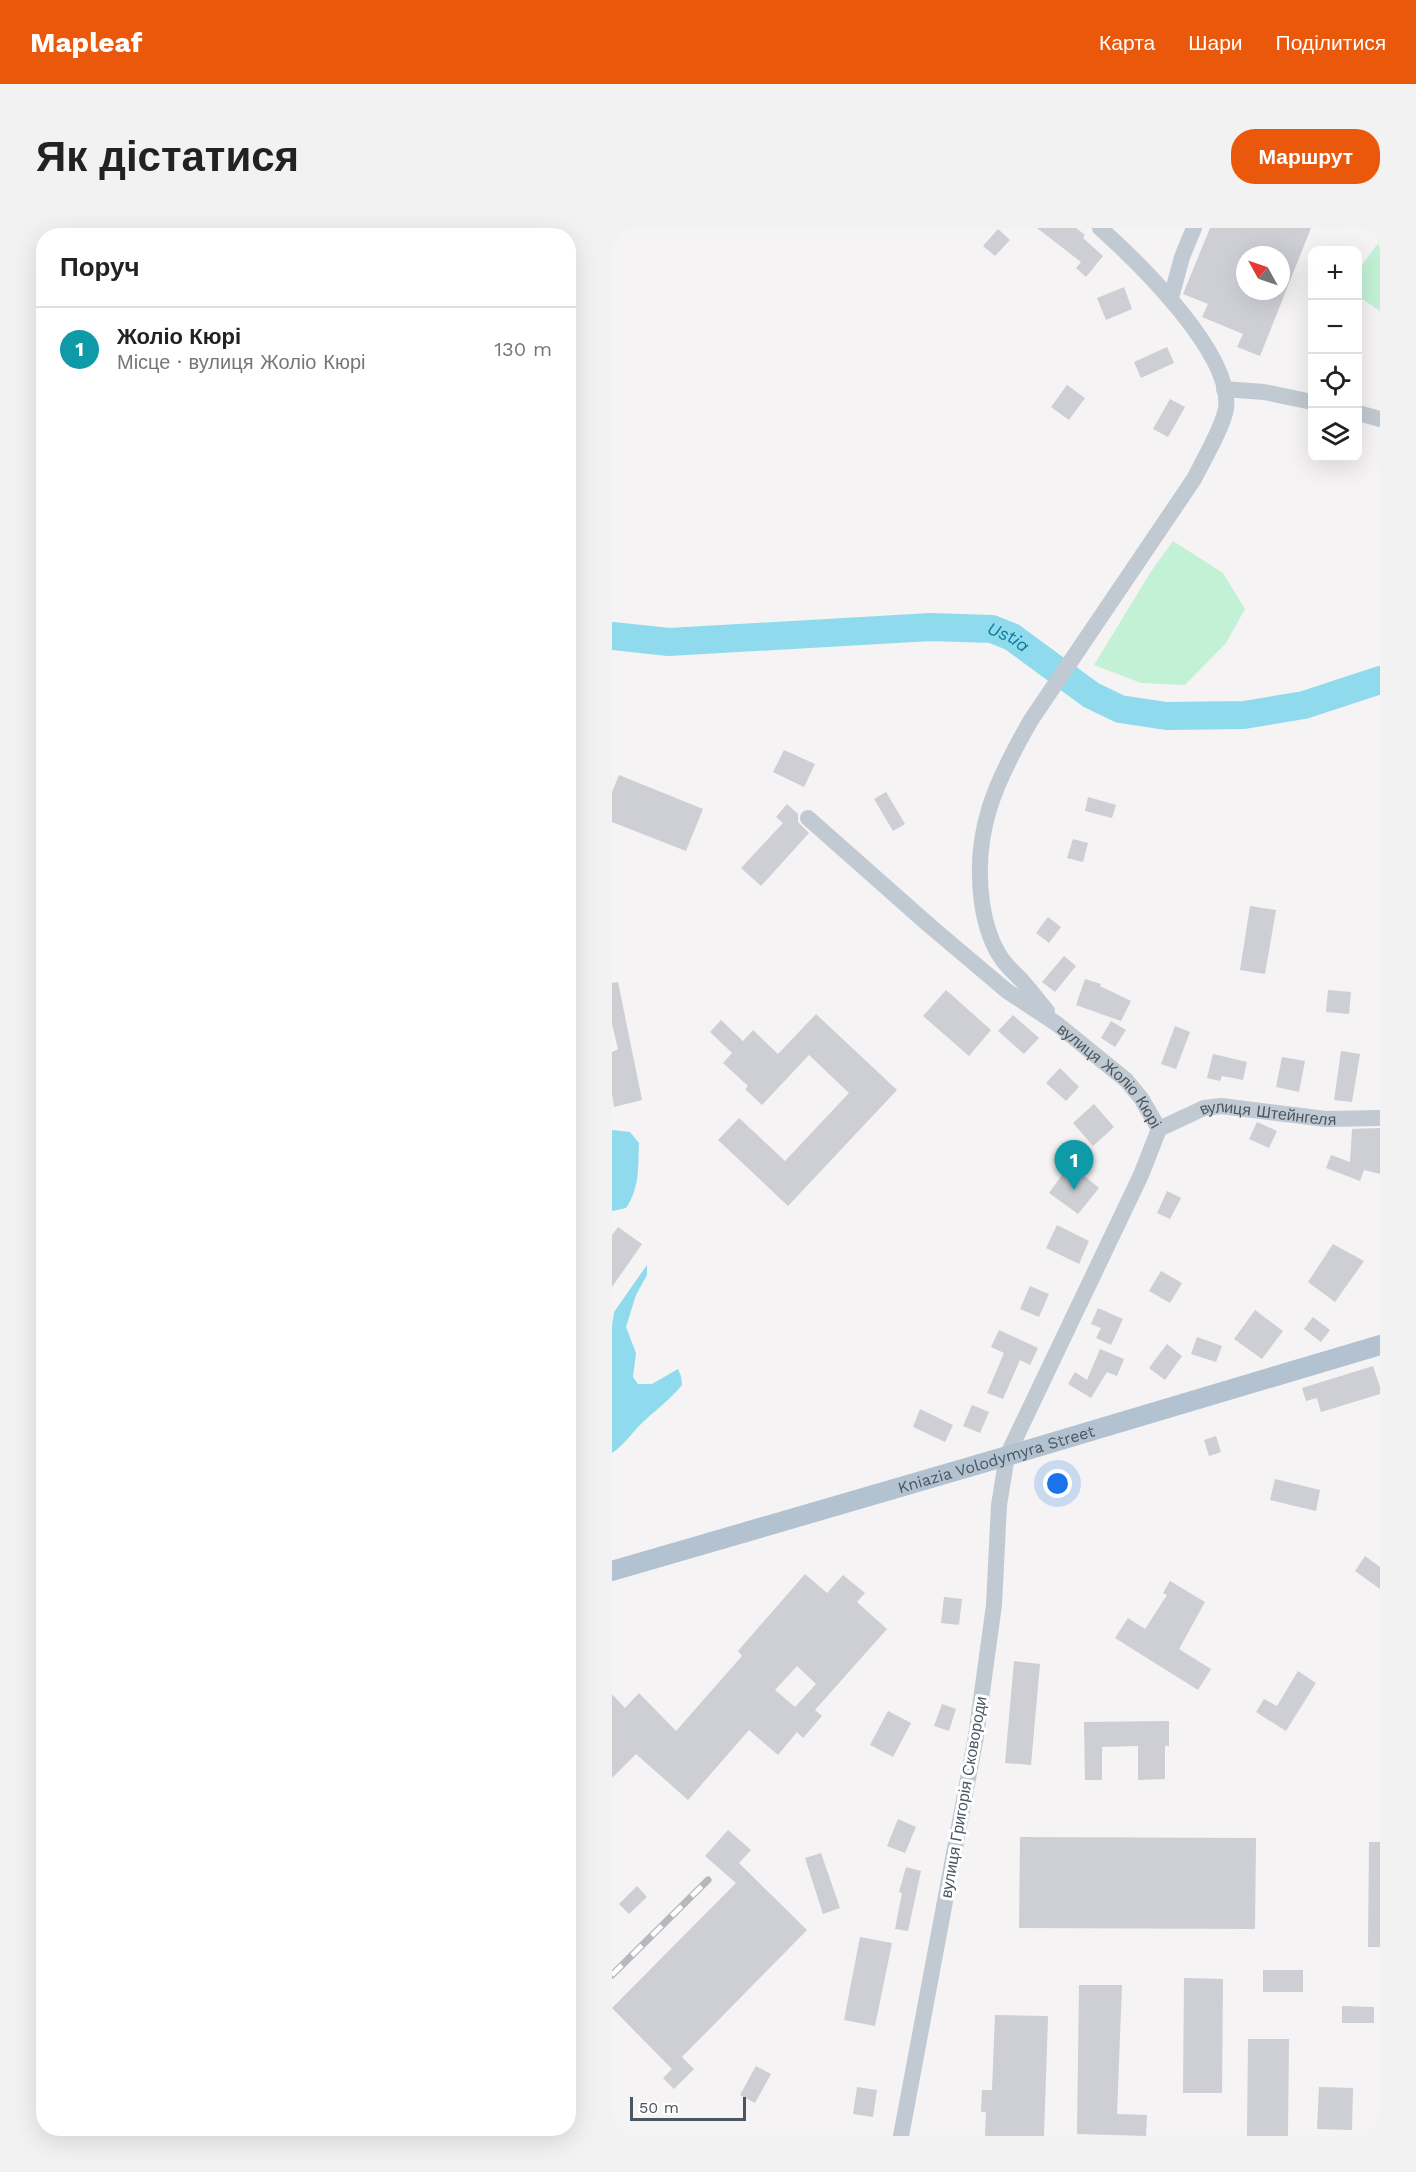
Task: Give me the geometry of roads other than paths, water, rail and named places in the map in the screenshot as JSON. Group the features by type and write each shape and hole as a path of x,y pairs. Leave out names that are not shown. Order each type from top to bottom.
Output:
{"main road":[{"name":"Kniazia Volodymyra Street","path":"612,1571 1380,1345"}],"street":[{"path":"1057,1024 1002,960 991,940 984,921 979,886 978,859 982,832 992,797 1012,752 1095,624 1194,479 1226,409 1224,389 1216,363 1171,298 1100,228"},
{"path":"1171,298 1182,257 1194,228"},
{"path":"1224,389 1264,392 1308,401"},
{"path":"1362,414 1380,419"},
{"name":"вулиця Жоліо Кюрі","path":"808,818 1007,991 1057,1024 1126,1080 1141,1098 1159,1129 1141,1175 1007,1456"},
{"name":"вулиця Штейнгеля","path":"1159,1129 1204,1108 1221,1106 1326,1119 1380,1118"},
{"name":"вулиця Григорія Сковороди","path":"900,2136 976,1736 994,1605 999,1505 1007,1456"}],"water":[{"path":"612,1130 630,1132 639,1143 634,1193 626,1208 612,1211"},
{"path":"647,1265 647,1275 636,1295 626,1327 636,1353 633,1377 638,1384 652,1384 678,1369 682,1385 612,1453 612,1326 614,1312"}],"waterway":[{"name":"Ustia","path":"612,636 669,642 931,627 992,629 1012,637 1091,695 1120,709 1166,716 1244,715 1304,705 1380,680"}],"railway":[{"path":"612,1975 708,1880"}],"place":[{"name":"Жоліо Кюрі","path":"1074,1190"}]}
